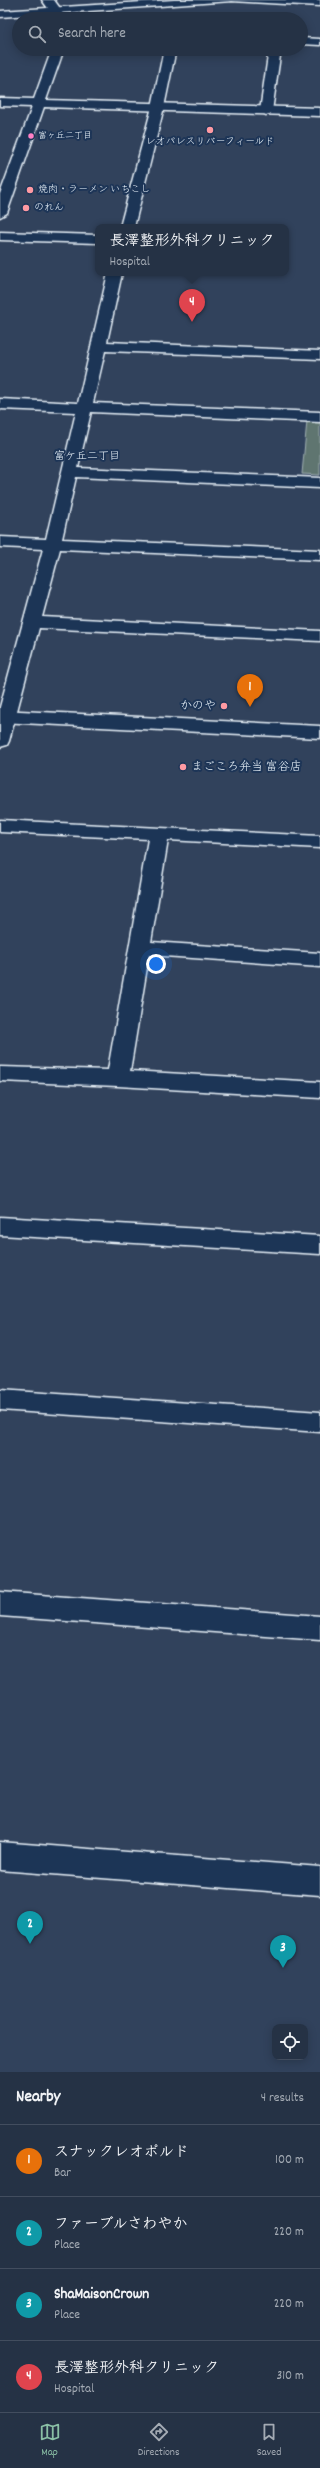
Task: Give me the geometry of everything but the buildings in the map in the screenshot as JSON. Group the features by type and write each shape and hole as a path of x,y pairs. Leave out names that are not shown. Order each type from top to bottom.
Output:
{"street":[{"path":"48,0 55,12"},
{"path":"81,12 161,2 228,0"},
{"path":"237,0 320,3"},
{"path":"161,2 165,12"},
{"path":"0,14 12,14"},
{"path":"308,41 320,42"},
{"path":"0,213 55,56"},
{"path":"128,224 158,107 169,56"},
{"path":"266,110 275,56"},
{"path":"0,102 320,112"},
{"path":"0,236 95,239"},
{"path":"0,741 3,717 33,622 53,544 83,407 99,346 114,276"},
{"path":"99,346 320,355"},
{"path":"0,404 320,417"},
{"path":"69,472 320,483"},
{"path":"0,542 320,556"},
{"path":"33,622 320,636"},
{"path":"3,717 320,732"},
{"path":"0,826 320,842"},
{"path":"118,1078 159,834"},
{"path":"140,948 320,960"},
{"path":"0,1074 118,1078 320,1090"},
{"path":"0,1226 320,1245"},
{"path":"0,1400 320,1422"},
{"path":"0,1604 320,1628"},
{"path":"0,1856 320,1881"}],"green space":[{"path":"307,421 320,422 320,475 302,474"}],"place":[{"name":"レオパレスリバーフィールド","path":"210,130"},
{"name":"富ヶ丘二丁目","path":"31,136"},
{"name":"焼肉・ラーメン いちこし","path":"30,190"},
{"name":"のれん","path":"26,208"},
{"name":"長澤整形外科クリニック","path":"192,322"},
{"name":"かのや","path":"224,706"},
{"name":"スナックレオポルド","path":"250,707"},
{"name":"まごころ弁当 富谷店","path":"183,767"},
{"name":"ファーブルさわやか","path":"30,1944"},
{"name":"ShaMaisonCrown","path":"283,1968"}],"district":[{"name":"富ケ丘二丁目","path":"87,457"}]}
